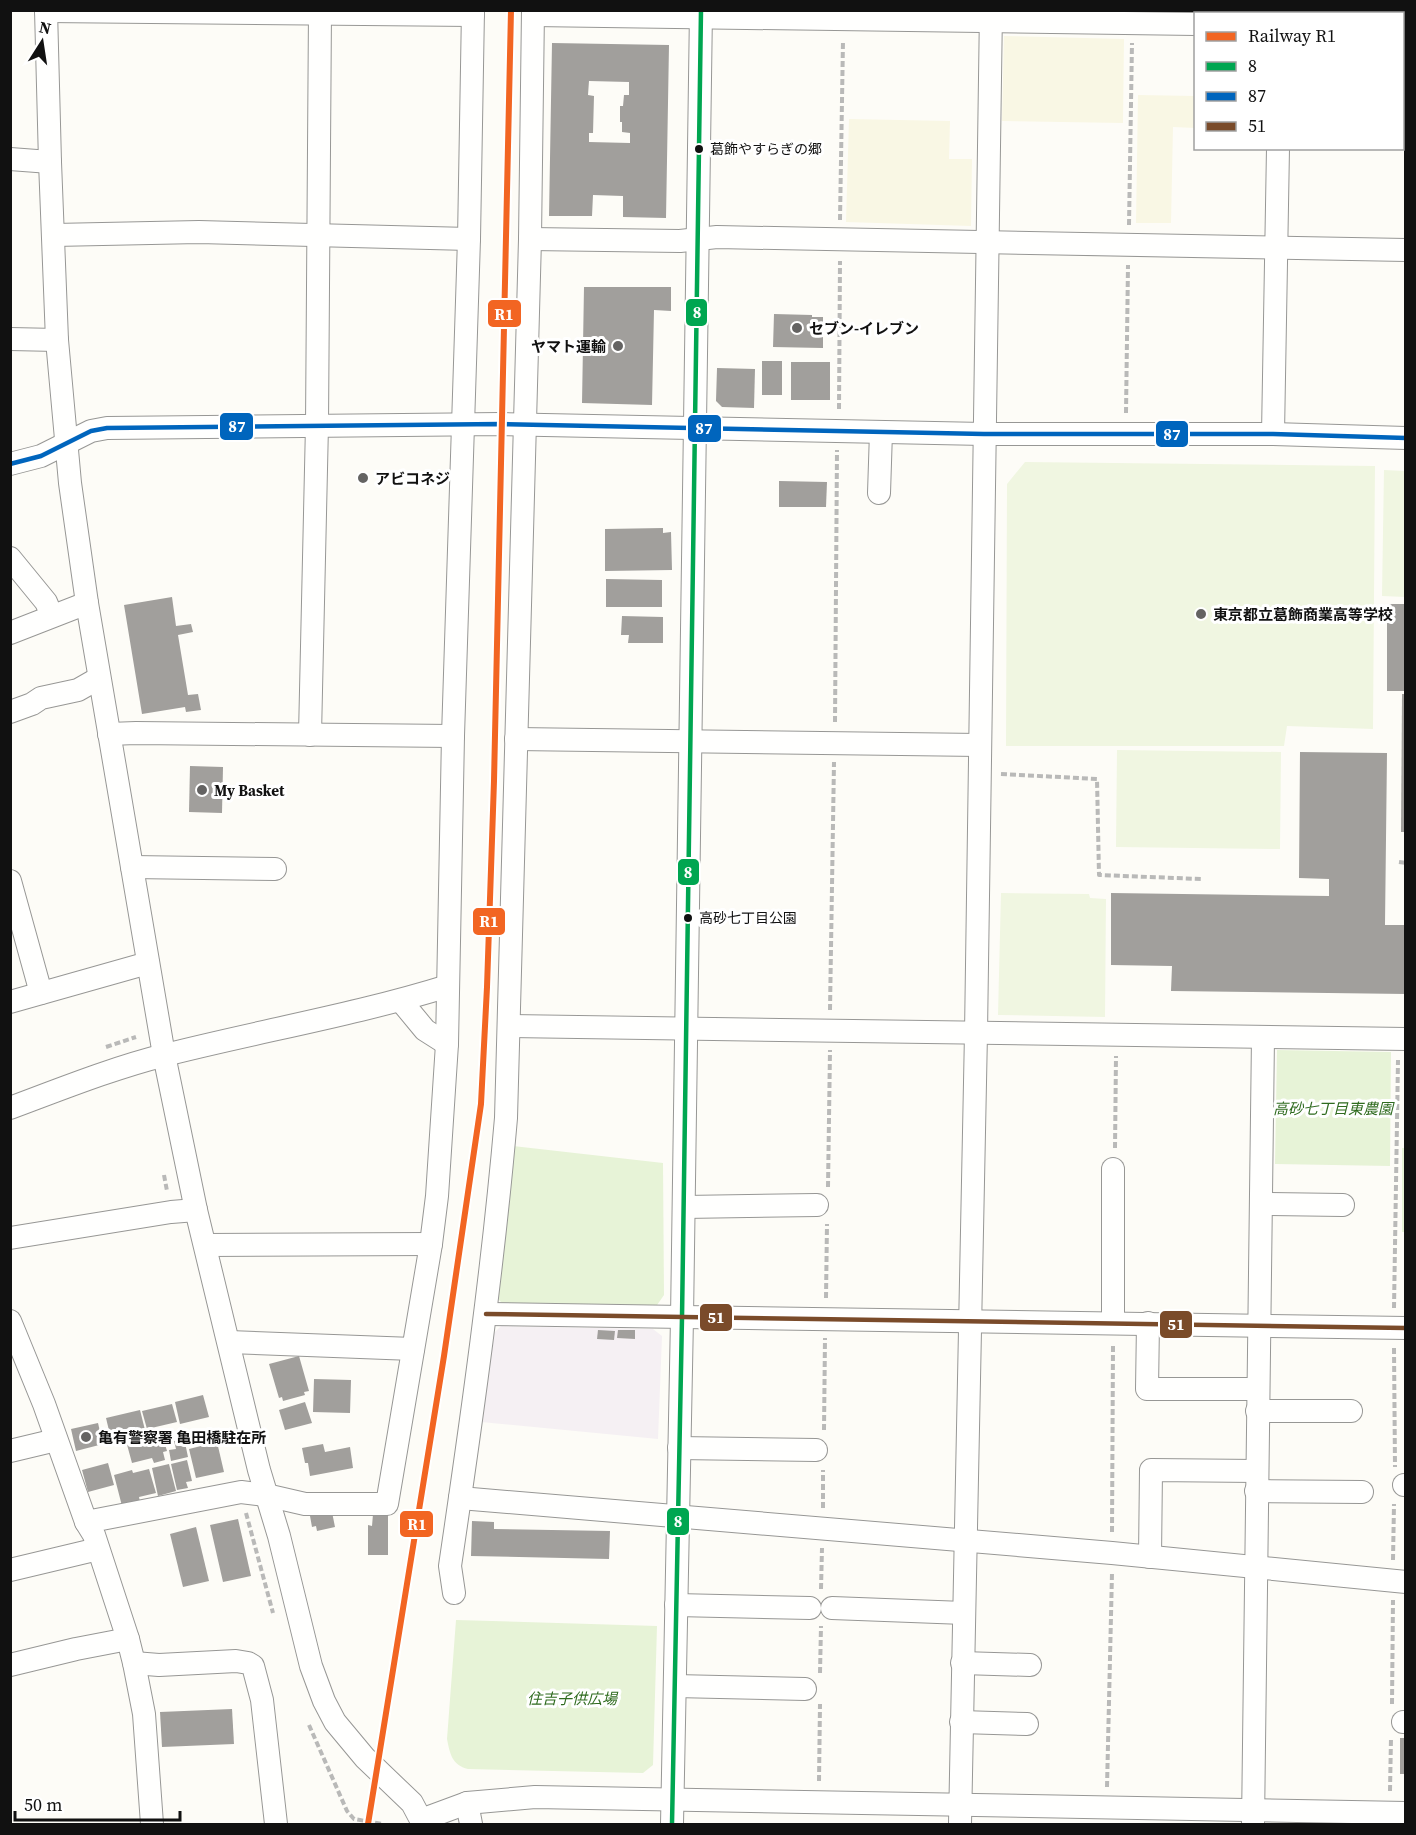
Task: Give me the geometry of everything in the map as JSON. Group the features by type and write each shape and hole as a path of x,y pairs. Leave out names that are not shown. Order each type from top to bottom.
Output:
{"street":[{"path":"10,1570 92,1535 241,1492 266,1495 305,1504 387,1504 431,1244 437,1196 447,1044 473,13 46,11 57,340 66,443 99,678 164,1055 196,1209 266,1495 279,1536 311,1666 324,1701 335,1722 364,1758 412,1803 421,1822 469,1814 483,1800 535,1797 826,1805 960,1815 1253,1818 1398,1813"},
{"path":"310,735 317,426 320,12"},
{"path":"454,1593 450,1566 498,1217 510,1026 530,239 533,13 701,14 844,19 991,16 1132,24 1194,24"},
{"path":"672,1824 684,1207 701,14"},
{"path":"960,1815 976,1033 991,16"},
{"path":"1273,435 1278,150"},
{"path":"10,159 50,162"},
{"path":"54,235 199,231 469,239"},
{"path":"530,239 680,241 717,237 1406,250"},
{"path":"10,339 57,340"},
{"path":"10,464 41,456 91,431 107,428 525,424 984,434 1406,438"},
{"path":"879,494 881,432"},
{"path":"10,558 46,602 52,616"},
{"path":"10,633 87,603"},
{"path":"10,712 33,705 41,698 78,690 99,678"},
{"path":"109,734 453,736"},
{"path":"516,739 980,745"},
{"path":"132,867 275,869"},
{"path":"10,881 41,993"},
{"path":"10,1002 148,963"},
{"path":"10,1108 106,1073 164,1055 400,1001 448,986"},
{"path":"400,1001 425,1029 447,1044"},
{"path":"510,1026 1402,1039"},
{"path":"1253,1818 1263,1037"},
{"path":"1113,1170 1113,1323"},
{"path":"1261,1204 1343,1205"},
{"path":"684,1207 824,1205"},
{"path":"10,1238 196,1209"},
{"path":"206,1245 431,1244"},
{"path":"486,1314 1400,1328"},
{"path":"1148,1323 1147,1389 1351,1411"},
{"path":"13,1333 92,1535 128,1639 144,1714 152,1824"},
{"path":"229,1342 413,1349"},
{"path":"10,1451 56,1440"},
{"path":"679,1448 821,1450"},
{"path":"1150,1557 1151,1470 1362,1492"},
{"path":"460,1498 966,1540 1400,1581"},
{"path":"676,1605 964,1613"},
{"path":"10,1665 128,1639"},
{"path":"134,1663 159,1665 237,1661 253,1666 262,1700 276,1824"},
{"path":"962,1663 1030,1665"},
{"path":"675,1686 815,1689"},
{"path":"961,1722 1027,1724"}],"path":[{"path":"840,227 844,19"},
{"path":"1129,228 1132,24"},
{"path":"839,420 840,257"},
{"path":"1126,418 1128,261"},
{"path":"826,1805 815,1689 821,1608 821,1450 826,1320 824,1205 830,1030 837,444"},
{"path":"980,774 1097,779 1099,875 1201,879"},
{"path":"1399,862 1406,863"},
{"path":"1113,1170 1117,1034"},
{"path":"1398,1813 1402,1039"}],"shaded area":[{"path":"1004,36 1124,39 1123,123 1002,121"},
{"path":"1138,95 1194,96 1194,128 1173,127 1171,223 1136,223"},
{"path":"849,119 950,121 949,159 972,159 971,226 846,222"},
{"path":"501,1326 653,1329 662,1336 658,1439 481,1422 494,1333"}],"green space":[{"path":"1025,462 1375,466 1373,729 1287,726 1284,746 1006,746 1007,484"},
{"path":"1384,470 1405,471 1405,597 1382,596"},
{"path":"1117,750 1281,752 1280,849 1116,847"},
{"path":"1001,893 1089,894 1090,898 1106,899 1105,1017 998,1015"},
{"name":"高砂七丁目東農園","path":"1277,1050 1391,1052 1390,1166 1275,1164"},
{"path":"513,1146 663,1163 664,1295 655,1308 503,1304 498,1299"},
{"path":"1402,1148 1406,1148 1405,1232 1402,1232"},
{"name":"住吉子供広場","path":"456,1620 657,1626 653,1765 643,1773 468,1769 458,1765 451,1754 447,1739"}],"building":[{"path":"552,43 669,45 666,218 623,217 623,196 593,195 592,216 549,216","holes":["589,81 629,82 629,95 624,95 623,106 620,106 620,122 622,122 622,132 630,133 630,143 589,142 589,133 593,133 594,96 588,95"]},
{"name":"ヤマト運輸","path":"584,287 671,287 671,311 654,310 652,405 582,403"},
{"path":"774,314 823,317 823,348 773,347"},
{"path":"762,361 782,361 782,395 762,395"},
{"path":"791,362 830,362 830,400 791,400"},
{"path":"717,368 755,369 754,408 722,407 716,401"},
{"path":"779,481 827,482 826,507 779,507"},
{"path":"663,528 663,533 671,532 672,570 605,571 605,529"},
{"path":"606,579 662,580 662,607 606,607"},
{"path":"172,597 176,626 191,624 193,632 178,635 188,695 198,694 201,710 186,712 185,707 142,714 124,605"},
{"path":"1387,604 1406,604 1406,691 1387,691"},
{"path":"622,616 663,617 663,643 628,643 629,635 621,635"},
{"path":"1402,694 1406,694 1406,832 1401,832"},
{"path":"1300,752 1387,753 1385,925 1406,925 1406,994 1171,991 1172,966 1111,965 1111,893 1329,896 1329,879 1299,878"},
{"path":"190,766 223,767 222,813 189,812"},
{"path":"598,1330 615,1331 614,1340 597,1339"},
{"path":"618,1330 635,1330 635,1339 617,1338"},
{"path":"299,1356 309,1391 304,1392 305,1395 283,1401 282,1397 279,1398 269,1364"},
{"path":"314,1379 351,1380 350,1413 313,1412"},
{"path":"203,1395 209,1417 180,1424 175,1402"},
{"path":"305,1402 312,1423 285,1430 279,1410"},
{"path":"172,1404 177,1422 147,1429 142,1411"},
{"path":"140,1410 146,1434 112,1443 106,1418"},
{"path":"98,1423 103,1444 76,1451 71,1429"},
{"path":"146,1436 149,1445 164,1441 167,1451 163,1452 165,1460 154,1463 152,1458 132,1463 126,1441"},
{"path":"184,1438 188,1457 171,1461 169,1450 176,1449 174,1441"},
{"path":"217,1442 224,1472 196,1478 189,1449"},
{"path":"323,1444 325,1452 350,1447 353,1468 310,1476 302,1448"},
{"path":"187,1460 192,1481 186,1482 188,1488 177,1490 171,1464"},
{"path":"108,1463 114,1485 88,1492 82,1470"},
{"path":"169,1464 176,1491 158,1496 152,1468"},
{"path":"149,1469 156,1493 139,1497 140,1502 122,1506 114,1475 132,1470 133,1473"},
{"path":"332,1512 335,1527 317,1531 316,1526 312,1527 310,1516"},
{"path":"373,1514 388,1515 388,1555 368,1555 368,1525 372,1526"},
{"path":"238,1519 251,1576 223,1582 210,1525"},
{"path":"472,1521 494,1522 494,1529 610,1531 609,1559 471,1556"},
{"path":"196,1527 209,1581 183,1587 170,1534"},
{"path":"232,1709 234,1744 162,1747 160,1712"},
{"path":"1400,1738 1406,1738 1406,1774 1400,1774"}],"rail line":[{"name":"R1","path":"368,1824 444,1356 481,1104 494,781 511,10"}],"transit line":[{"name":"8","path":"672,1824 682,1318 701,10"},
{"name":"87","path":"10,464 41,456 91,431 107,428 501,424 984,434 1273,434 1406,438"},
{"name":"51","path":"486,1314 1406,1328"}],"place":[{"name":"葛飾やすらぎの郷","path":"699,149"},
{"name":"セブン-イレブン","path":"797,328"},
{"name":"ヤマト運輸","path":"618,346"},
{"name":"アビコネジ","path":"363,478"},
{"name":"東京都立葛飾商業高等学校","path":"1201,614"},
{"name":"My Basket","path":"202,790"},
{"name":"高砂七丁目公園","path":"688,918"},
{"name":"亀有警察署 亀田橋駐在所","path":"86,1437"}]}
